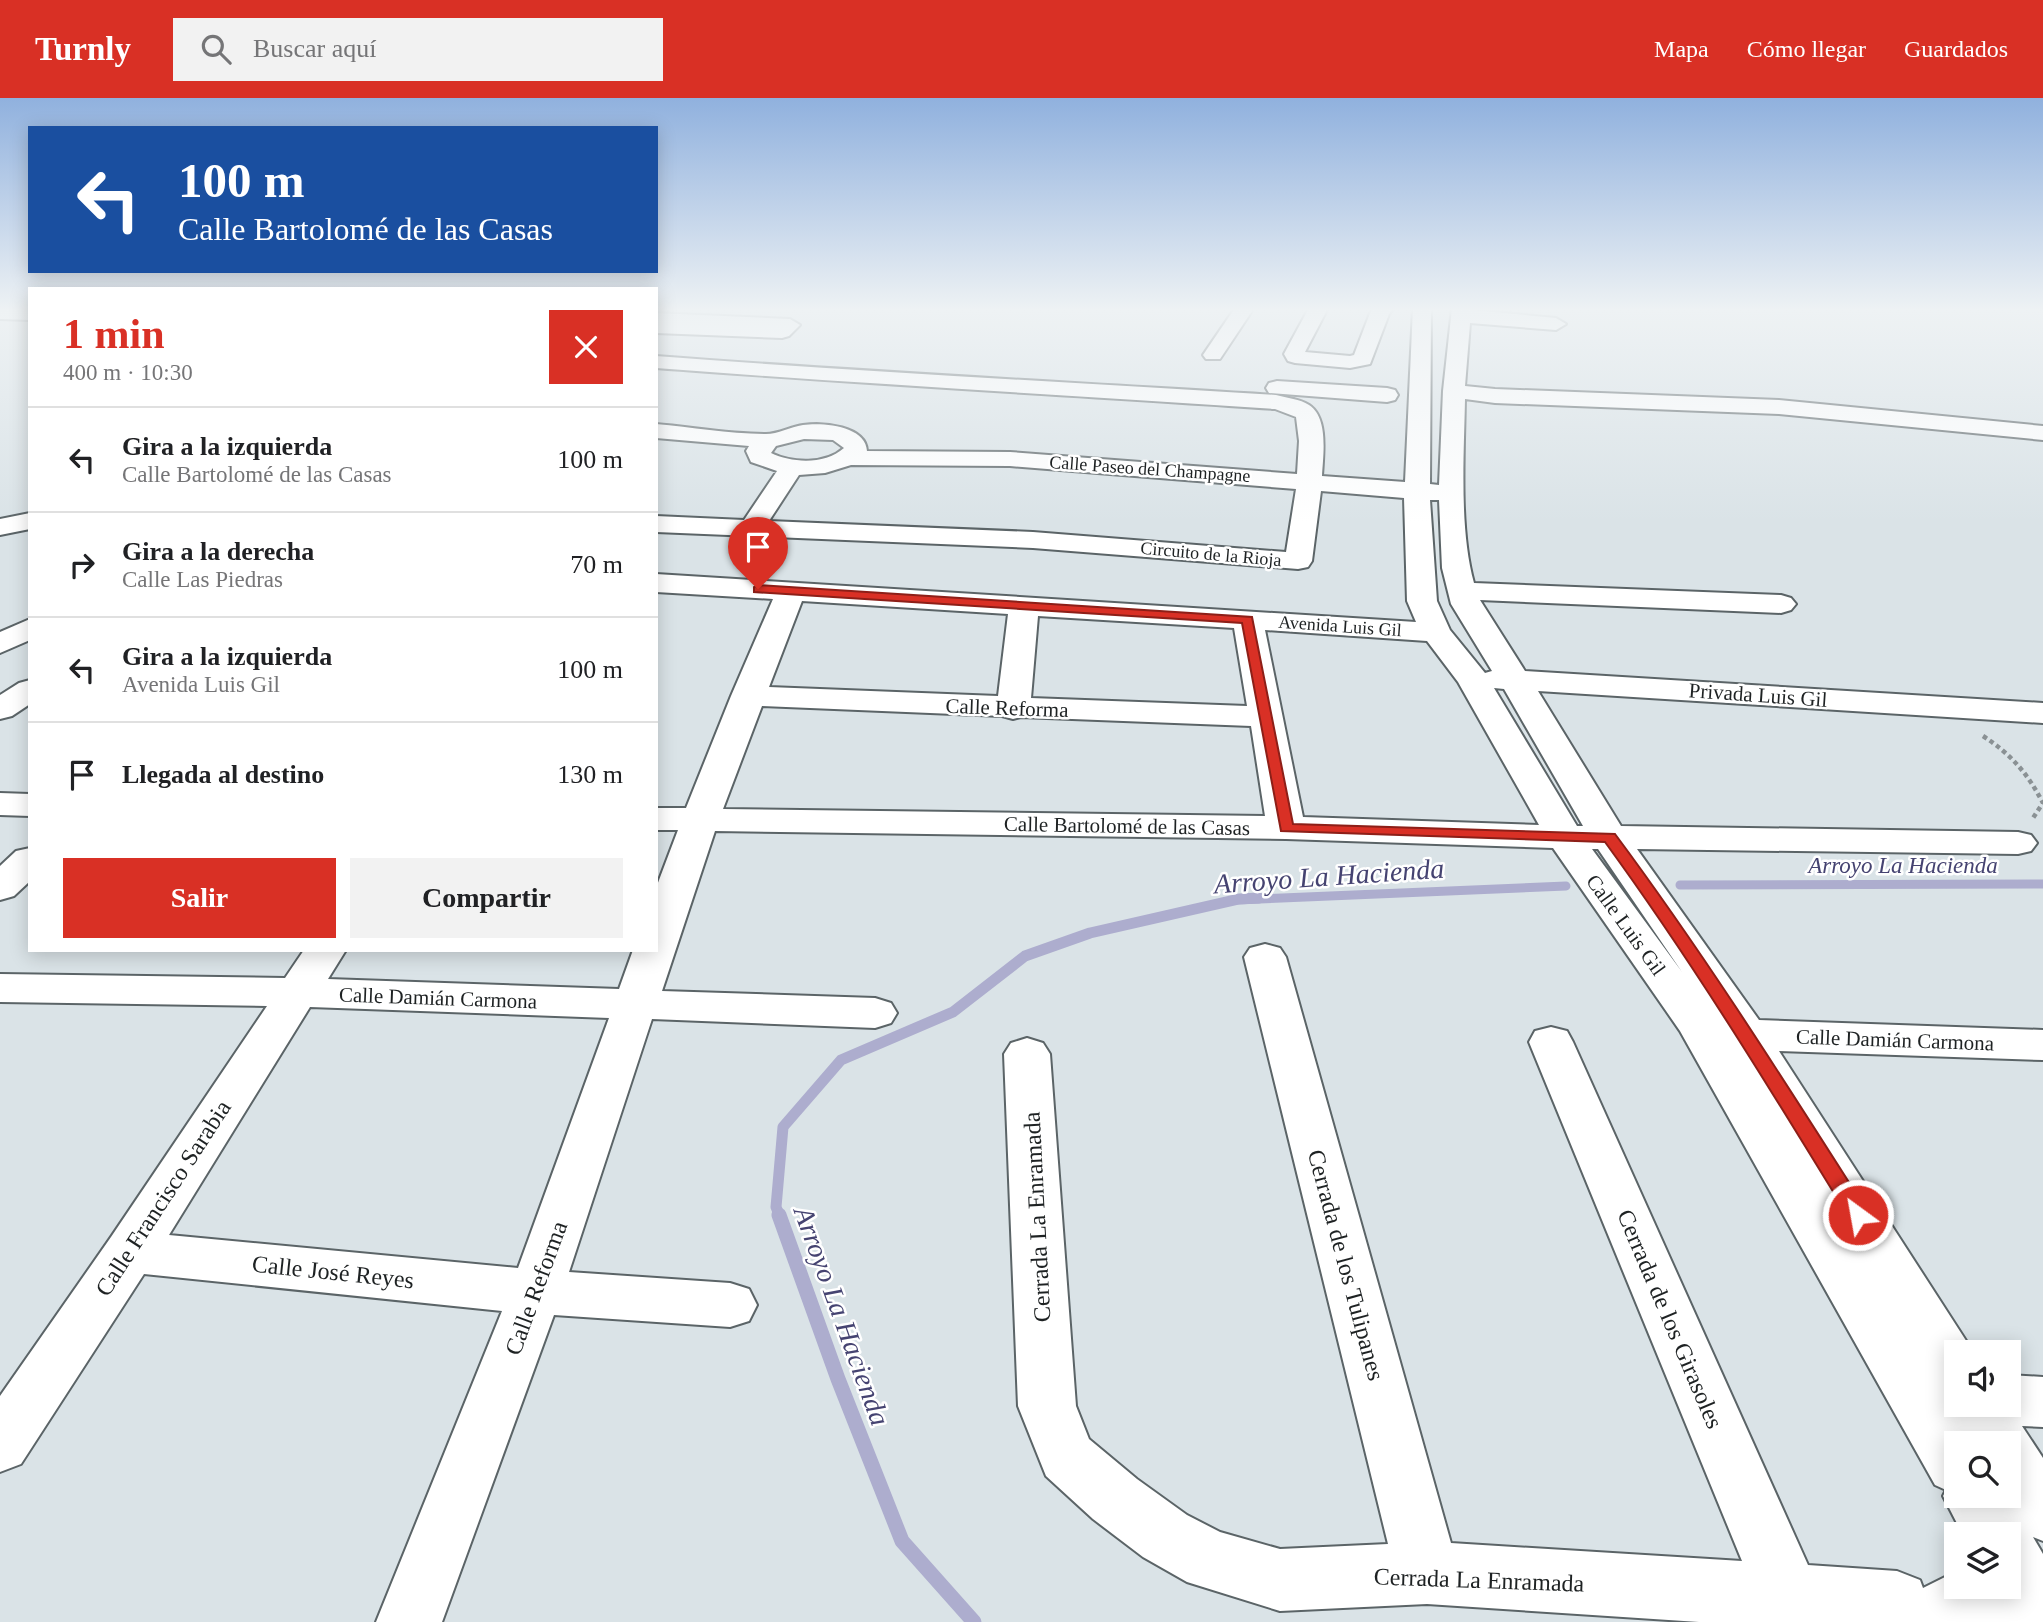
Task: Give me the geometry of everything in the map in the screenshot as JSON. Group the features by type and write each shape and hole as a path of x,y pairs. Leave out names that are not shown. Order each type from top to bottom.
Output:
{"street":[{"path":"832,433 876,379"},
{"name":"Circuito de la Rioja","path":"658,524 1033,540 1298,561 1309,476 1311,428 1308,416 1277,387 1003,384 879,379"},
{"name":"Calle Luis Gil","path":"1427,379 1434,486 1466,604 1515,680 1609,838 1656,901 1746,1035 1944,1354"},
{"name":"Calle Luis Gil","path":"1455,379 1434,486 1422,601 1436,632 1473,678 1565,838 1698,1024 1944,1445"},
{"path":"1277,387 1387,394"},
{"path":"1454,391 1495,396 1779,407 2043,433"},
{"path":"658,431 763,446"},
{"path":"658,444 763,446 804,432 832,433 852,440 852,451 824,466 792,467 767,462 763,446"},
{"name":"Calle Paseo del Champagne","path":"852,451 1309,476 1434,486"},
{"path":"752,527 792,467"},
{"path":"0,527 28,522"},
{"name":"Avenida Luis Gil","path":"658,583 1436,632"},
{"path":"658,939 747,696 791,591"},
{"path":"1462,592 1781,604"},
{"path":"1013,709 1024,606"},
{"path":"1248,620 1286,828"},
{"path":"0,645 28,629"},
{"name":"Privada Luis Gil","path":"1473,678 2043,713"},
{"path":"0,709 28,691"},
{"name":"Calle Reforma","path":"747,696 1013,709 1266,717"},
{"path":"0,804 28,805"},
{"name":"Calle Bartolomé de las Casas","path":"658,819 1286,828 1565,838 2018,843"},
{"path":"0,888 28,861"},
{"name":"Calle Francisco Sarabia","path":"0,1445 130,1252 323,952"},
{"name":"Calle Reforma","path":"409,1622 536,1292 653,952"},
{"name":"Cerrada de los Tulipanes","path":"1265,957 1427,1573"},
{"name":"Calle Damián Carmona","path":"0,988 295,992 875,1013"},
{"name":"Calle Damián Carmona","path":"1746,1035 2043,1045"},
{"name":"Cerrada de los Girasoles","path":"1551,1042 1788,1595"},
{"name":"Cerrada La Enramada","path":"1027,1054 1047,1406 1068,1457 1115,1499 1165,1536 1209,1560 1280,1580 1427,1573 1788,1595 1896,1611 2009,1608 2032,1591"},
{"name":"Calle José Reyes","path":"130,1252 536,1292 730,1305"},
{"path":"2021,1401 2043,1402"},
{"path":"2021,1476 2043,1512"}],"path":[{"path":"1936,706 2005,749 2027,772 2043,803 2018,843"}],"waterway":[{"name":"Arroyo La Hacienda","path":"1680,885 2043,884"},
{"name":"Arroyo La Hacienda","path":"1235,900 1566,886"},
{"name":"Arroyo La Hacienda","path":"780,1217 776,1207 783,1127 841,1060 953,1012 1025,956 1090,933 1239,899 1259,898"},
{"name":"Arroyo La Hacienda","path":"779,1215 838,1379 902,1541 974,1622"}],"route":[{"path":"758,589 1248,620 1286,828 1609,838 1656,901 1746,1035 1858,1215"}]}
